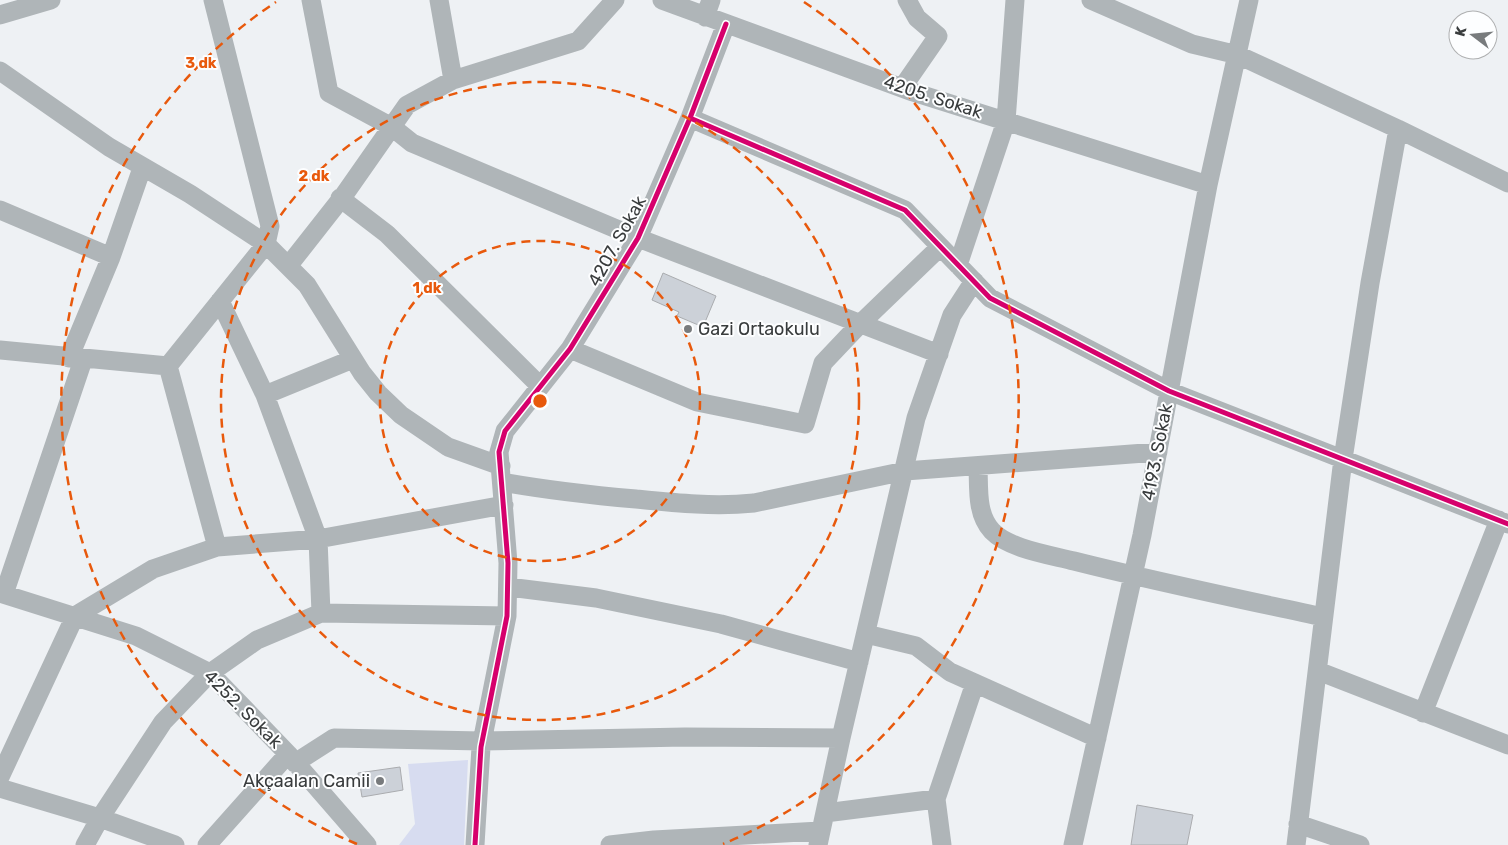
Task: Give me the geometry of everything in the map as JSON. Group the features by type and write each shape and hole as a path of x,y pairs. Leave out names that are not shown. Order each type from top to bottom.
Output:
{"street":[{"path":"0,15 51,0"},
{"path":"168,366 266,244 270,226 213,0"},
{"path":"311,0 329,93 392,127 412,142 638,238 938,354"},
{"path":"439,0 453,80"},
{"path":"289,265 407,105 453,80 578,41 615,0"},
{"name":"4205. Sokak","path":"662,0 708,8 726,24 902,88 1208,185"},
{"path":"902,88 938,36 917,18 907,0"},
{"path":"958,265 1006,121 1015,0"},
{"path":"1091,0 1192,44 1238,55 1398,129 1508,183"},
{"name":"4193. Sokak","path":"1076,844 1158,452 1208,185 1249,0"},
{"name":"4207. Sokak","path":"500,467 505,431 570,349 638,238 690,118 726,24"},
{"path":"0,72 142,168 190,194 266,244 289,265 320,304 353,359 378,393 401,415 424,433 448,446 556,492 686,504 732,505 764,501 905,471 1158,452"},
{"path":"690,118 905,210 990,298 1169,391 1504,522 1423,713"},
{"path":"1296,845 1343,459 1370,282 1398,129"},
{"path":"2,593 76,359 142,168"},
{"path":"340,198 387,234 540,386"},
{"path":"0,210 111,257"},
{"path":"570,349 697,402 805,424 822,364 859,325 940,247"},
{"path":"610,845 654,842 819,838 840,738 905,471 916,418 952,315 974,282"},
{"path":"220,301 265,395 318,539 321,613"},
{"path":"0,350 76,359 168,366"},
{"path":"265,395 353,359"},
{"path":"168,366 217,547"},
{"path":"978,466 981,512 986,523 1003,540 1043,553 1132,575 1323,617"},
{"path":"475,845 482,740 507,616 508,587 504,504 500,467"},
{"path":"0,777 75,616 153,569 217,547 318,539 504,504"},
{"path":"508,587 596,598 721,624 859,662"},
{"name":"4252. Sokak","path":"2,593 157,645 210,673 292,759 367,845"},
{"path":"85,845 100,818 163,722 210,673 258,640 321,613 507,616"},
{"path":"866,634 916,646 950,672 1097,738"},
{"path":"1318,672 1508,745"},
{"path":"942,845 936,799 975,683"},
{"path":"207,845 292,759 334,738 482,740 684,737 840,738"},
{"path":"0,788 100,818 175,845"},
{"path":"825,813 936,799"},
{"path":"1298,824 1360,845"}],"shaded area":[{"path":"468,760 464,845 399,845 415,824 408,764"}],"building":[{"path":"663,273 716,296 703,327 677,316 679,312 652,300"},
{"name":"Akçaalan Camii","path":"400,767 403,790 362,797 358,773"},
{"path":"1137,805 1193,815 1187,845 1131,845"}],"cycle path":[{"path":"475,845 481,747 507,616 508,563 499,452 505,431 570,349 638,238 690,118 726,24"},
{"path":"690,118 905,210 990,298 1169,391 1508,524"}],"place":[{"name":"Gazi Ortaokulu","path":"688,329"},
{"name":"Akçaalan Camii","path":"380,781"}]}
